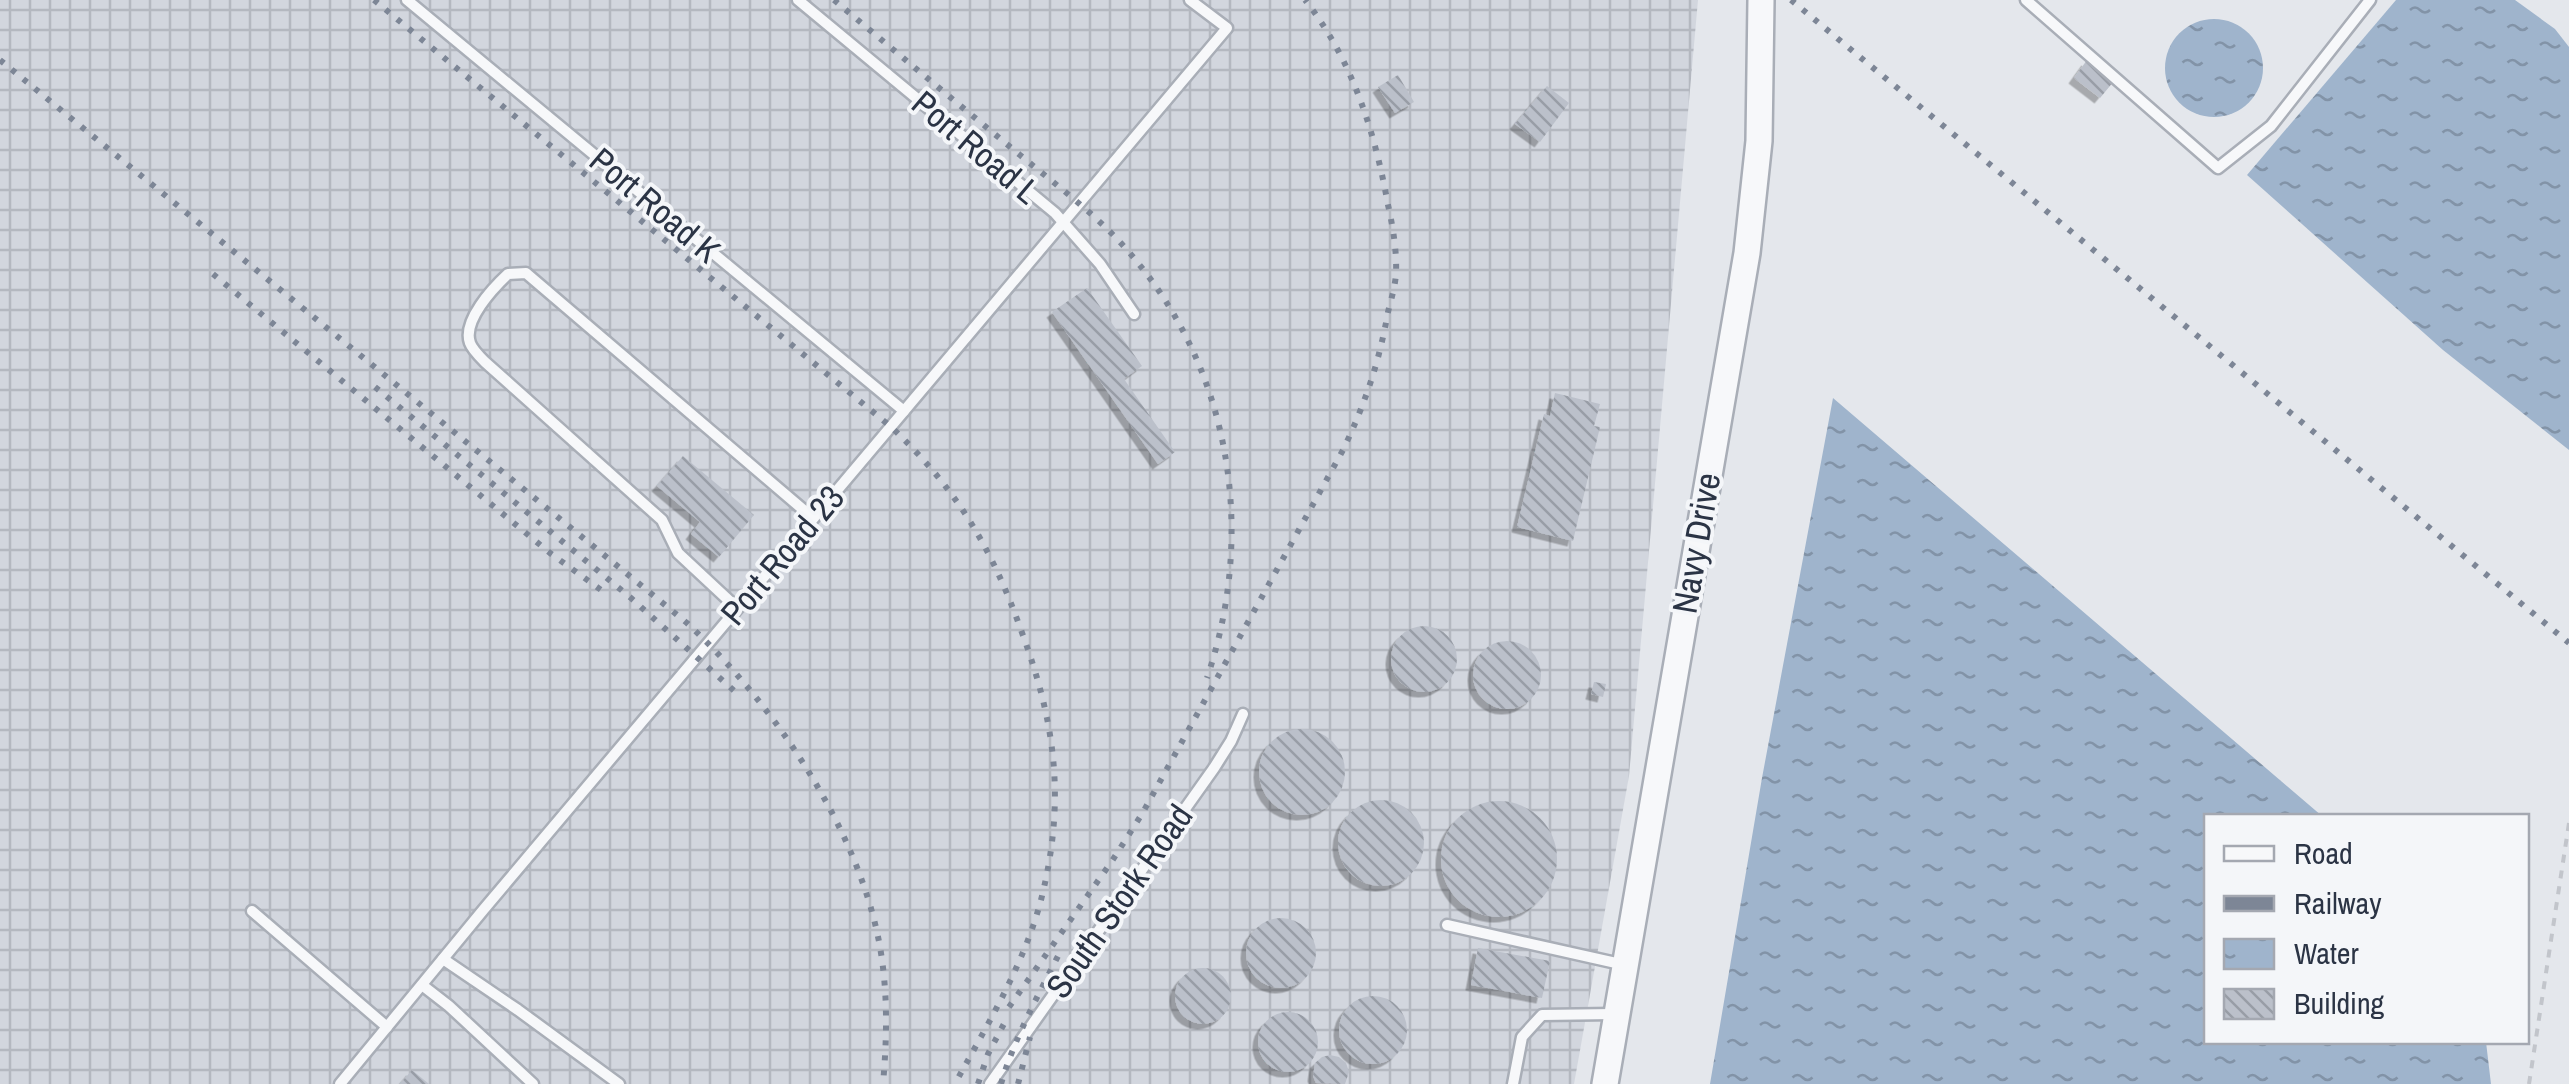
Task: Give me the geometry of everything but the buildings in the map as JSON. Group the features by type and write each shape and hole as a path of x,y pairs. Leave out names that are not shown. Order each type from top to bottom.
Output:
{"street":[{"name":"Navy Drive","path":"1605,1084 1752,221 1759,140 1760,0"}],"lane":[{"name":"Port Road K","path":"407,0 904,411"},
{"name":"Port Road L","path":"798,0 1063,222 1100,264 1134,314"},
{"name":"Port Road 23","path":"340,1084 1227,28 1190,0"},
{"path":"2026,0 2218,168 2271,126 2370,0"},
{"path":"737,608 678,552 662,520 485,362 470,344 468,327 492,289 508,274 526,273 813,518"},
{"name":"South Stork Road","path":"990,1084 1214,768 1243,714"},
{"path":"252,911 387,1027"},
{"path":"1447,925 1626,965"},
{"path":"443,958 618,1084"},
{"path":"422,985 534,1084"},
{"path":"1513,1084 1522,1036 1542,1015 1618,1014"}],"path":[{"path":"2528,1084 2569,823"}],"shaded area":[{"path":"0,0 1698,0 1629,776 1574,1084 0,1084"}],"water":[{"path":"2396,0 2515,0 2555,29 2569,47 2569,450 2443,350 2247,175"},
{"path":"2214,19 2233,23 2249,33 2259,49 2263,68 2259,87 2249,103 2233,113 2214,117 2195,113 2179,103 2169,87 2165,68 2169,49 2179,33 2195,23"},
{"path":"1833,398 2320,814 2204,814 2204,1044 2486,1044 2491,1084 1710,1084"}],"railway":[{"path":"374,0 890,426 953,496 984,545 1033,665 1049,731 1055,796 1049,864 1034,924 1005,992 957,1080"},
{"path":"834,0 1097,219 1138,263 1170,308 1196,357 1214,408 1226,461 1231,515 1230,570 1222,624 1207,678"},
{"path":"1009,1007 1142,814 1343,450 1376,366 1395,279 1392,222 1359,97 1336,47 1305,0"},
{"path":"1791,0 2569,643"},
{"path":"0,60 687,623 751,691 781,730 833,814 869,903 884,981 883,1084"},
{"path":"213,274 550,553 608,595"},
{"path":"375,387 631,598 741,697"},
{"path":"1001,1084 1019,1035 1058,956"},
{"path":"978,1084 1006,1020"},
{"path":"1018,1084 1030,1037"}]}
